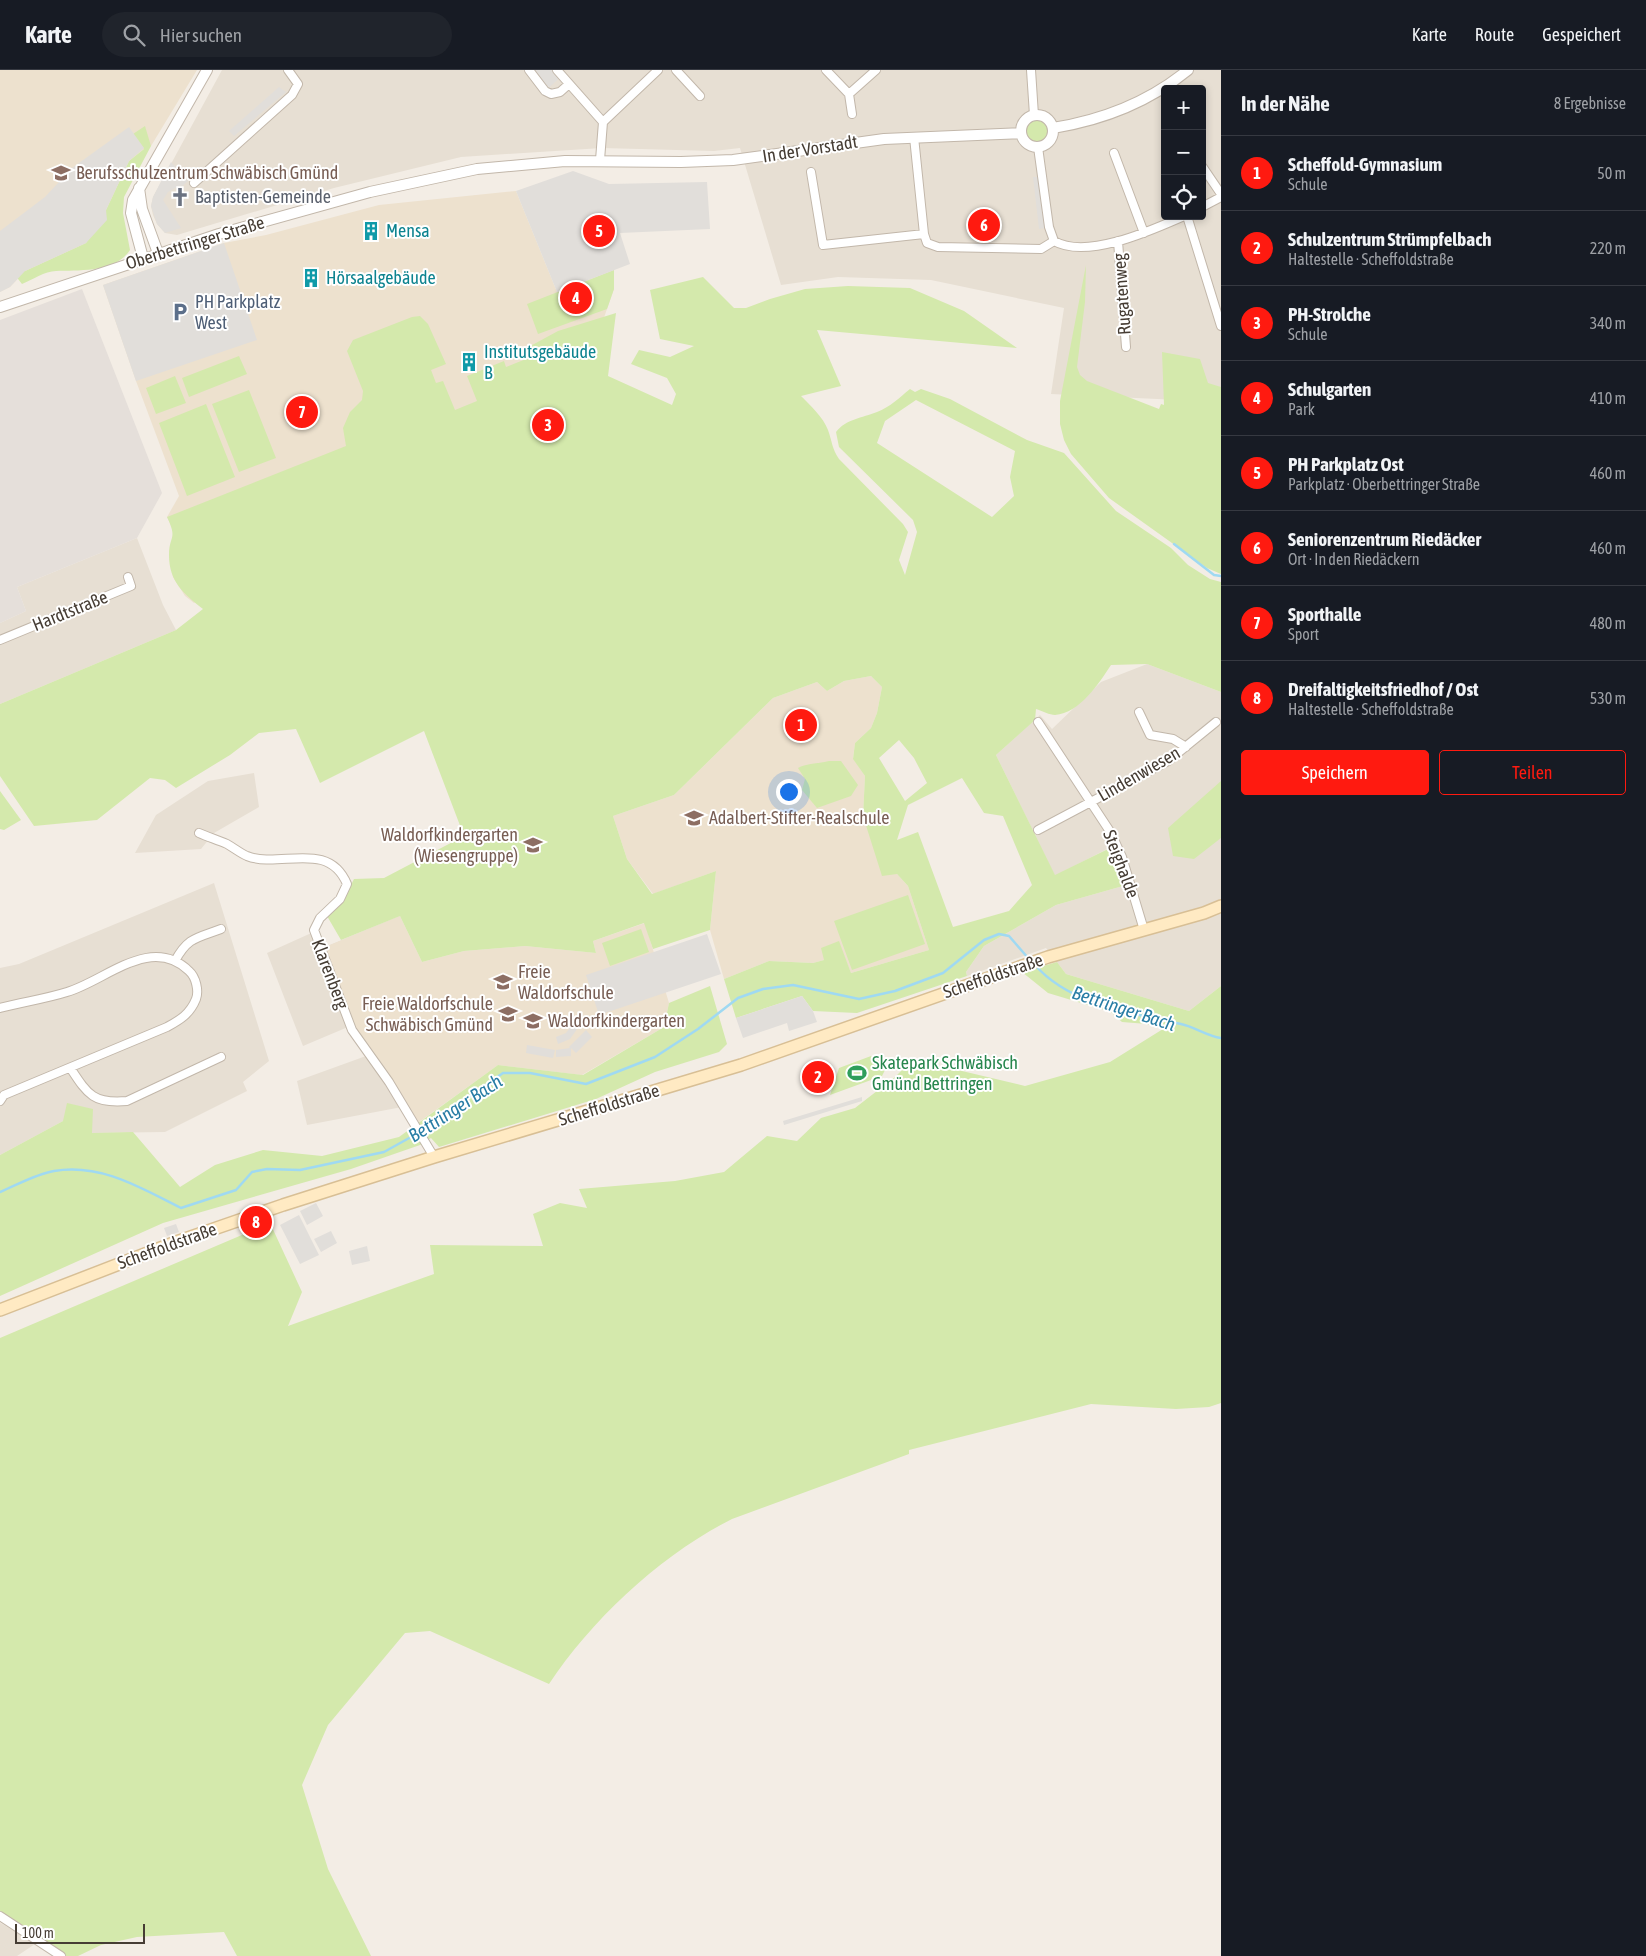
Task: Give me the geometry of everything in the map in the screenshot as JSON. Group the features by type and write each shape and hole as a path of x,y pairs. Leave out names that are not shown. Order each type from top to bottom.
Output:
{"main road":[{"name":"Scheffoldstraße","path":"0,1310 176,1242 432,1152 741,1065 848,1029 1023,965 1204,913 1221,906"}],"street":[{"path":"143,258 131,213 133,200 207,70"},
{"path":"194,183 292,95 298,84 288,70"},
{"path":"529,70 545,91 551,94 560,92 569,84"},
{"path":"557,70 603,122"},
{"path":"600,160 603,122 658,70"},
{"path":"676,70 700,96"},
{"path":"826,70 849,94 852,114"},
{"path":"849,94 876,70"},
{"path":"1031,70 1034,115"},
{"path":"1053,128 1087,121 1128,107 1168,86 1188,70"},
{"path":"1034,115 1044,117 1053,128 1051,139 1038,147"},
{"path":"1034,115 1023,124 1021,133 1025,142 1038,147"},
{"name":"In der Vorstadt","path":"600,160 681,162 733,160 852,142 914,137 1021,133"},
{"path":"914,137 924,234 927,243 938,247 1042,249 1054,241"},
{"path":"1038,147 1049,227 1054,241 1070,247 1118,241 1176,220"},
{"path":"1114,153 1144,233"},
{"name":"Oberbettringer Straße","path":"0,308 143,258 327,203 415,181 507,165 600,160"},
{"path":"811,172 823,245 924,234"},
{"path":"1206,172 1221,195 1206,204"},
{"path":"139,187 142,209 158,254"},
{"path":"1187,220 1221,326"},
{"name":"Rugatenweg","path":"1118,241 1126,347"},
{"name":"Hardtstraße","path":"0,640 131,586 128,577"},
{"name":"Lindenwiesen","path":"1139,712 1150,735 1173,740 1186,747"},
{"name":"Steighalde","path":"1038,722 1111,833 1122,857 1144,930"},
{"name":"Lindenwiesen","path":"1091,801 1168,761 1216,722"},
{"path":"1038,830 1091,801"},
{"name":"Klarenberg","path":"198,833 226,843 248,857 277,859 307,857 322,860 342,871 347,884 340,899 320,918 314,930 352,1030 432,1152"},
{"path":"175,960 184,945 191,940 221,929"},
{"path":"0,1008 68,992 129,962 154,956 175,960 191,972 196,983 197,996 192,1008 183,1018 167,1027 71,1069 1,1096"},
{"path":"71,1069 84,1090 97,1100 127,1101 221,1058"},
{"path":"0,1916 61,1956"}],"shaded area":[{"name":"Berufsschulzentrum Schwäbisch Gmünd","path":"0,70 197,70 151,146 129,161 106,210 86,243 25,271 10,287 0,292"},
{"path":"222,70 1221,70 1221,402 1051,394 1064,308 931,280 838,277 781,285 740,148 714,151 602,148 461,157 334,188 177,235 165,233 157,224 151,206 153,197"},
{"path":"536,70 557,70 562,76 545,91 531,75"},
{"path":"279,87 286,92 234,136 229,131"},
{"path":"129,127 144,148 129,161 106,210 107,220 86,243 25,271 10,287 0,292 0,231 45,197 72,168"},
{"path":"171,162 188,181 180,188 179,186 168,192 163,200 181,228 165,233 157,224 151,206 153,197"},
{"path":"573,171 609,184 707,182 710,229 620,233 630,264 557,292 516,191"},
{"path":"1033,177 1040,177 1045,228 1039,229"},
{"path":"516,191 557,292 614,270 614,289 594,346 194,603 185,596 173,577 169,554 174,532 167,517 179,496 103,285 224,243 266,235 379,205"},
{"name":"PH Parkplatz West","path":"224,243 257,340 136,381 103,285"},
{"path":"82,289 162,493 137,538 17,587 26,611 0,623 0,320"},
{"path":"137,538 163,605 176,630 0,704 0,623 26,611 17,587"},
{"path":"1147,664 1221,692 1221,986 1189,1011 1066,974 1046,948 967,976 966,972 984,946 1056,905 1123,886 1109,848 1055,876 996,755 1040,715 1052,729 1101,682"},
{"path":"871,676 882,687 877,713 871,728 855,743 853,758 865,776 863,816 897,874 908,886 929,950 851,973 838,942 824,960 813,963 769,961 724,979 710,930 716,871 653,894 627,859 613,816 674,795 773,698 817,682 827,691 844,681"},
{"path":"254,773 259,807 214,833 201,849 135,853 156,815 208,781"},
{"path":"214,883 269,1061 243,1082 247,1091 165,1132 92,1133 63,1121 0,1155 0,968 19,964"},
{"path":"400,916 439,1100 307,1125 297,1081 366,1056 348,1027 303,1046 267,953 318,930 325,947"},
{"name":"Freie Waldorfschule Schwäbisch Gmünd","path":"400,916 422,962 464,951 525,946 596,953 593,941 645,923 669,1003 664,1027 582,1075 498,1065 419,1122 354,1026 325,947"},
{"path":"707,934 721,974 599,1015 586,975"},
{"path":"802,996 813,1011 817,1022 789,1031 787,1023 743,1038 736,1018"},
{"path":"575,1021 580,1025 570,1039 558,1044 556,1037 566,1033"},
{"path":"586,1030 592,1037 576,1053 571,1048 571,1056 556,1057 556,1050 570,1048"},
{"path":"527,1045 555,1050 553,1058 526,1053"},
{"path":"862,1097 862,1101 784,1125 783,1121"},
{"path":"316,1203 323,1216 307,1225 300,1211"},
{"path":"299,1215 319,1255 300,1264 280,1225"},
{"path":"176,1224 179,1232 167,1236 164,1228"},
{"path":"331,1231 337,1243 321,1252 314,1239"},
{"path":"367,1246 370,1261 352,1265 349,1251"},
{"path":"0,1923 35,1944 17,1956 0,1956"}],"green space":[{"path":"1037,118 1045,122 1049,130 1045,138 1037,142 1029,138 1025,130 1029,122"},
{"path":"145,126 151,146 124,197 123,213 130,250 115,263 106,266 86,270 52,271 22,284 0,256 25,271 86,243 106,210 129,161 144,149 133,134"},
{"path":"1086,265 1085,302 1077,367 1080,375 1087,381 1159,409 1161,404 1164,405 1162,352 1200,359 1208,383 1221,387 1221,574 1207,568 1109,498 1071,454 1064,440 1060,424 1060,401"},
{"path":"614,270 614,289 607,309 538,334 527,304"},
{"path":"703,277 734,308 746,308 805,289 848,286 910,288 964,311 1017,348 817,330 841,386 801,396 823,421 839,459 903,524 908,532 899,560 905,575 917,532 913,520 839,447 836,432 849,422 886,408 910,389 915,392 921,389 950,399 1027,440 1064,453 1116,511 1171,548 1188,565 1210,579 1221,582 1221,692 1147,664 1111,665 1088,696 1073,709 1055,715 1036,709 1035,720 996,755 1055,875 1110,848 1123,886 1056,905 984,946 966,972 967,976 857,1013 813,1011 802,996 736,1018 724,979 769,961 813,963 824,960 821,948 839,941 851,973 929,950 908,886 897,874 882,876 863,816 865,776 853,759 855,743 871,728 877,713 882,687 871,676 844,681 827,691 817,682 773,698 674,795 613,816 627,859 652,894 716,871 710,930 653,949 644,923 593,941 596,953 525,946 464,951 422,962 400,916 341,940 327,916 343,901 354,879 384,878 464,836 424,731 320,783 296,729 259,733 230,755 176,788 165,780 150,778 97,820 34,826 0,776 0,704 176,630 203,609 184,592 172,573 169,549 172,530 167,517 346,446 343,428 350,412 362,400 363,391 347,351 353,340 412,317 420,316 428,324 446,364 431,370 436,383 443,381 455,410 477,401 467,376 504,361 506,367 526,359 523,350 558,331 616,313 608,376 672,405 676,394 667,378 631,364 639,350 670,357 694,346 660,339 650,290","holes":["916,400 1015,451 1010,477 1014,496 992,517 877,443 885,421","899,740 914,758 927,783 905,801 879,758","962,778 984,813 1003,816 1032,885 1009,911 953,927 918,832 897,840 908,805"]},
{"path":"239,356 247,374 189,397 182,378"},
{"path":"175,376 186,403 156,414 146,388"},
{"path":"249,390 276,458 239,472 212,404"},
{"path":"206,404 235,477 187,496 159,423"},
{"path":"829,761 841,761 858,785 851,796 817,808 802,790 805,779 798,768"},
{"path":"1221,781 1221,838 1194,859 1173,856 1168,828"},
{"path":"0,791 21,820 4,830 0,829"},
{"path":"908,895 925,944 852,970 834,921"},
{"path":"641,929 649,952 610,966 602,943"},
{"path":"1057,962 1066,974 1189,1011 1221,986 1221,1403 1209,1407 1176,1409 1091,1404 909,1450 909,1454 732,1519 680,1550 630,1590 586,1636 549,1684 430,1631 405,1633 328,1725 302,1785 328,1869 371,1956 237,1956 224,1932 137,1937 101,1945 78,1956 66,1956 0,1914 0,1338 270,1223 302,1292 288,1326 434,1274 430,1245 543,1246 533,1214 560,1203 587,1208 579,1189 675,1181 724,1172 767,1136 797,1141 821,1118 855,1108 895,1077 907,1065 962,1071 1025,1086 1110,1062 1163,1029 1147,1024 1122,1022 1111,1012 1048,993 1022,972"},
{"path":"710,986 727,1044 719,1052 655,1072 596,1099 439,1147 431,1138 420,1145 351,1169 163,1223 0,1296 0,1155 63,1121 67,1103 93,1109 92,1133 133,1132 180,1187 215,1165 263,1150 322,1156 399,1137 498,1065 583,1075 664,1027 669,1003"},
{"name":"Skatepark Schwäbisch Gmünd Bettringen","path":"871,1056 883,1061 886,1068 882,1076 830,1095 839,1068"}],"waterway":[{"path":"1174,544 1214,575 1221,576"},
{"name":"Bettringer Bach","path":"0,1192 47,1172 71,1169 104,1174 120,1179 181,1208 236,1190 252,1172 267,1169 300,1170 384,1152 411,1137 503,1073 530,1073 586,1084 655,1057 698,1029 738,998 763,989 793,985 859,999 895,991 943,973 984,940 999,934 1009,936 1029,959"},
{"name":"Bettringer Bach","path":"1035,965 1049,979 1083,998 1122,1011 1186,1025 1221,1038"}],"place":[{"name":"Berufsschulzentrum Schwäbisch Gmünd","path":"61,173"},
{"name":"Baptisten-Gemeinde","path":"180,197"},
{"name":"Seniorenzentrum Riedäcker","path":"984,225"},
{"name":"Mensa","path":"371,231"},
{"name":"PH Parkplatz Ost","path":"599,231"},
{"name":"Hörsaalgebäude","path":"311,278"},
{"name":"Schulgarten","path":"576,298"},
{"name":"PH Parkplatz West","path":"180,312"},
{"name":"Institutsgebäude B","path":"469,362"},
{"name":"Sporthalle","path":"302,412"},
{"name":"PH-Strolche","path":"548,425"},
{"name":"Scheffold-Gymnasium","path":"801,725"},
{"name":"Adalbert-Stifter-Realschule","path":"694,818"},
{"name":"Waldorfkindergarten (Wiesengruppe)","path":"533,845"},
{"name":"Freie Waldorfschule","path":"503,982"},
{"name":"Freie Waldorfschule Schwäbisch Gmünd","path":"508,1014"},
{"name":"Waldorfkindergarten","path":"533,1021"},
{"name":"Skatepark Schwäbisch Gmünd Bettringen","path":"857,1073"},
{"name":"Schulzentrum Strümpfelbach","path":"818,1077"},
{"name":"Dreifaltigkeitsfriedhof / Ost","path":"256,1222"}]}
